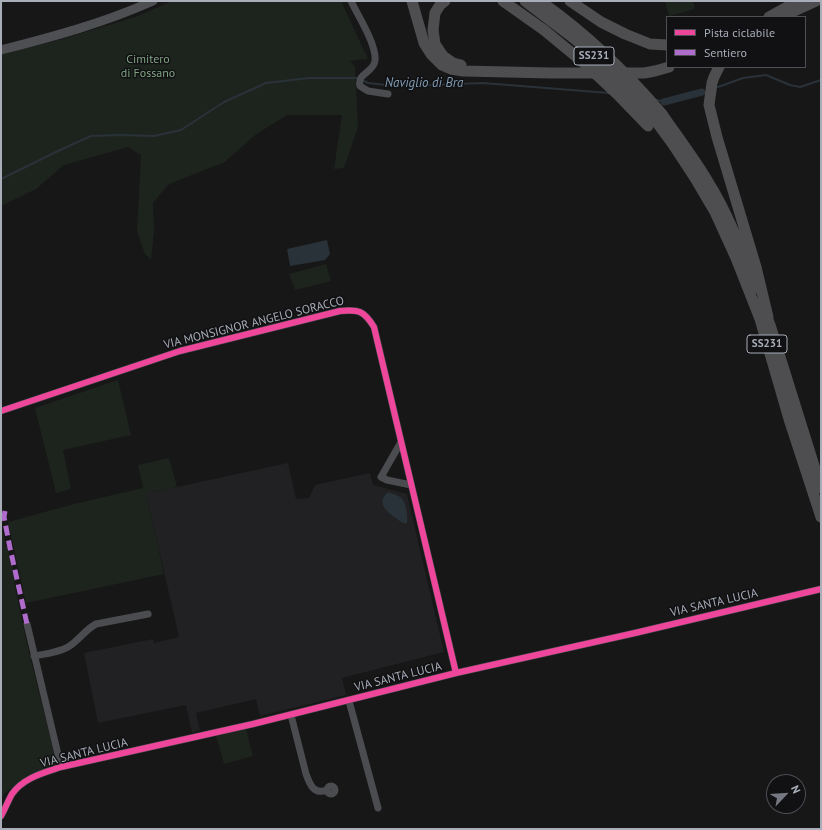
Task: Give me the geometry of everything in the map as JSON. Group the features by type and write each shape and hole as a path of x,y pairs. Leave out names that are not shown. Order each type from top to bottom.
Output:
{"highway":[{"path":"412,1 424,43 431,54 442,65 452,69 487,72 644,73 655,72 666,68"},
{"path":"445,1 440,5 435,13 433,30 435,44 443,56 453,63 487,72"},
{"path":"503,1 544,30 584,63 617,94 655,120"},
{"name":"SS231","path":"525,1 576,39 624,86 707,180 722,207 742,252 770,325 821,488"},
{"name":"SS231","path":"540,1 585,35 611,59 672,143 715,212 736,258 760,320 789,419 821,517"},
{"path":"570,1 601,22 625,34 650,44 666,44"},
{"path":"772,16 816,1"},
{"path":"768,16 792,9"},
{"path":"783,16 792,9"},
{"path":"718,68 712,83 709,105 717,137 756,267 770,325"}],"main road":[{"path":"1,50 53,37 88,26 153,1"}],"street":[{"path":"351,1 364,25 374,51 375,60 373,67 362,76 359,82 360,86 368,91 388,94"},
{"name":"VIA MONSIGNOR ANGELO SORACCO","path":"1,411 180,350 340,311 352,310 363,313 374,327 456,674"},
{"path":"401,442 381,477 387,480 411,485"},
{"name":"VIA SANTA LUCIA","path":"1,816 12,795 21,784 28,779 61,768 821,589"},
{"path":"34,656 70,646 91,626 96,624 148,614"},
{"path":"27,624 61,768"},
{"path":"349,701 378,808"},
{"path":"290,715 309,783 312,788 321,792 327,790"}],"shaded area":[{"path":"327,240 330,254 325,260 290,266 287,249"},
{"path":"288,463 296,499 309,498 315,485 370,473 373,485 407,494 444,652 342,678 346,695 260,716 256,699 196,713 200,730 192,733 186,705 98,723 84,653 153,639 154,643 179,637 146,493"},
{"path":"388,492 400,497 404,501 407,513 407,523 403,523 394,517 383,506 382,502"}],"green space":[{"name":"Cimitero di Fossano","path":"172,1 341,1 368,59 350,61 355,66 358,127 344,168 334,169 342,115 287,115 255,135 225,162 167,186 153,203 154,231 151,260 145,254 137,231 141,155 128,147 64,165 36,189 1,206 1,54 63,39 138,16"},
{"path":"665,1 693,1 695,9 669,16"},
{"path":"326,264 331,281 295,290 289,274"},
{"path":"118,380 131,435 63,450 71,489 56,493 35,408"},
{"path":"169,458 177,487 146,493 164,574 26,603 8,522 74,504 143,488 138,465"},
{"path":"3,533 16,581 14,582 27,644 57,765 25,777 4,794 1,800 1,534"},
{"path":"246,729 253,756 224,764 216,736"}],"waterway":[{"name":"Naviglio di Bra","path":"718,87 743,78 766,75 790,85 800,87 821,80"},
{"name":"Naviglio di Bra","path":"1,179 91,136 154,136 181,130 224,102 266,83 309,78 358,78"},
{"name":"Naviglio di Bra","path":"362,80 368,83 386,85 483,83 609,93"},
{"name":"Naviglio di Bra","path":"664,102 702,92"},
{"name":"Naviglio di Bra","path":"657,100 664,102"}],"marked path":[{"path":"5,511 4,517 10,548 27,624"}],"cycle path":[{"path":"1,411 180,351 340,311 352,310 364,314 374,327 456,673"},
{"path":"1,816 12,794 17,788 34,777 61,767 253,724 456,673 821,589"}]}
